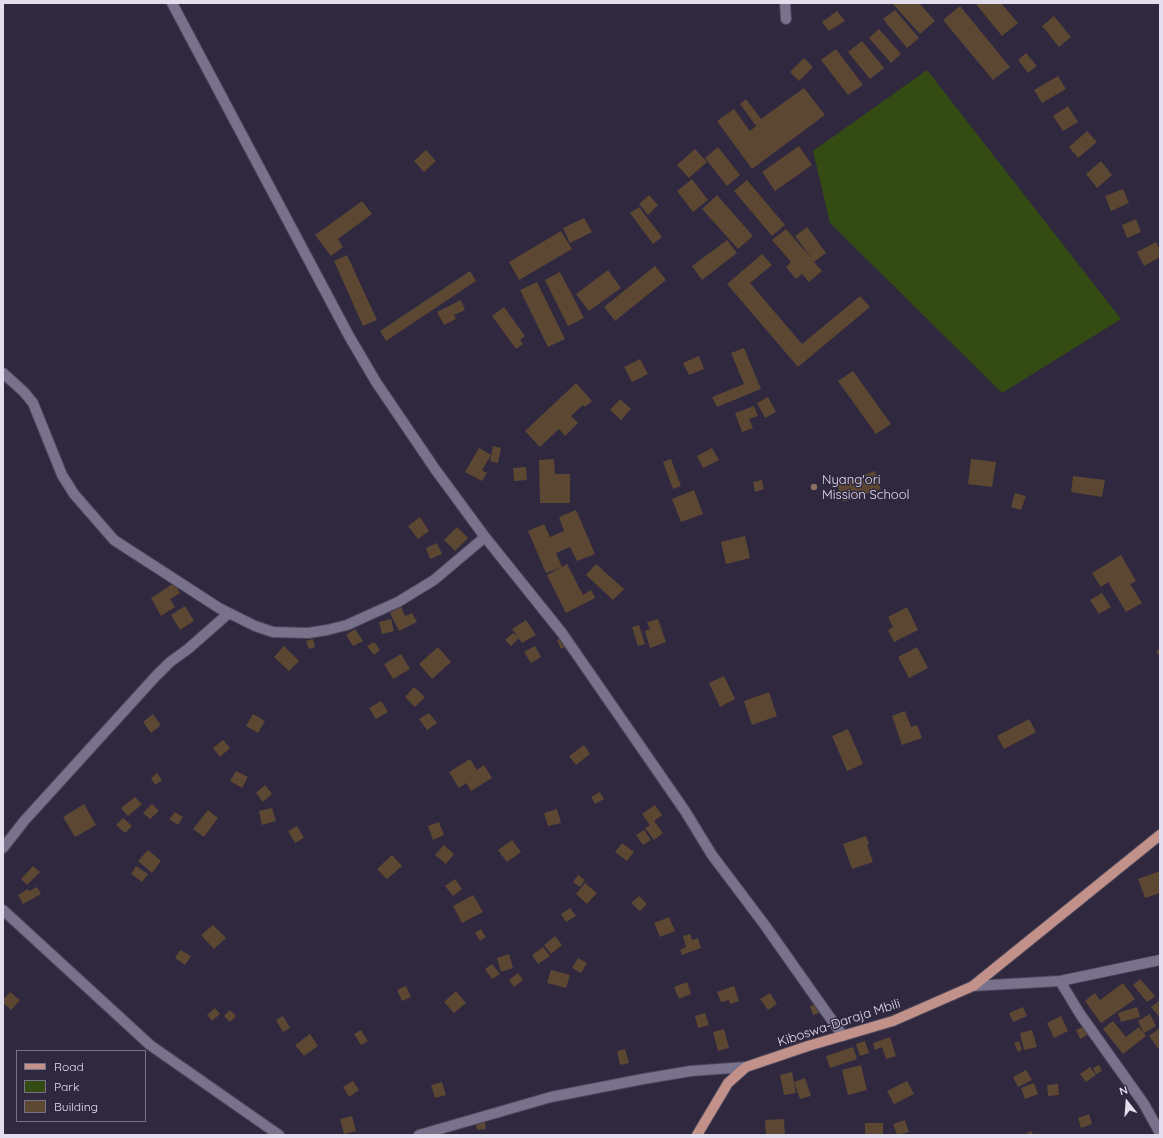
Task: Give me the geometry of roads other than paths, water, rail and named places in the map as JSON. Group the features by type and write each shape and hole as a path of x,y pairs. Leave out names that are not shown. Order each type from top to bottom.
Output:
{"main road":[{"name":"Kiboswa-Daraja Mbili","path":"697,1135 728,1083 746,1067 894,1021 973,986 1160,835"}],"street":[{"path":"172,3 349,336 376,382 485,537 562,633 685,811 712,854 764,924 843,1036"},
{"path":"785,3 786,19"},
{"path":"3,373 24,392 33,404 62,475 74,494 114,540 219,608 255,626 273,632 308,633 347,625 398,602 434,580 485,537"},
{"path":"3,848 25,820 155,677 170,662 188,649 229,613"},
{"path":"3,910 150,1045 279,1135"},
{"path":"973,986 1060,981 1160,960"},
{"path":"1060,981 1080,1014 1144,1104 1160,1133"},
{"path":"419,1135 551,1097 691,1071 746,1067"}],"place":[{"name":"Nyang'ori Mission School","path":"814,487"}]}
